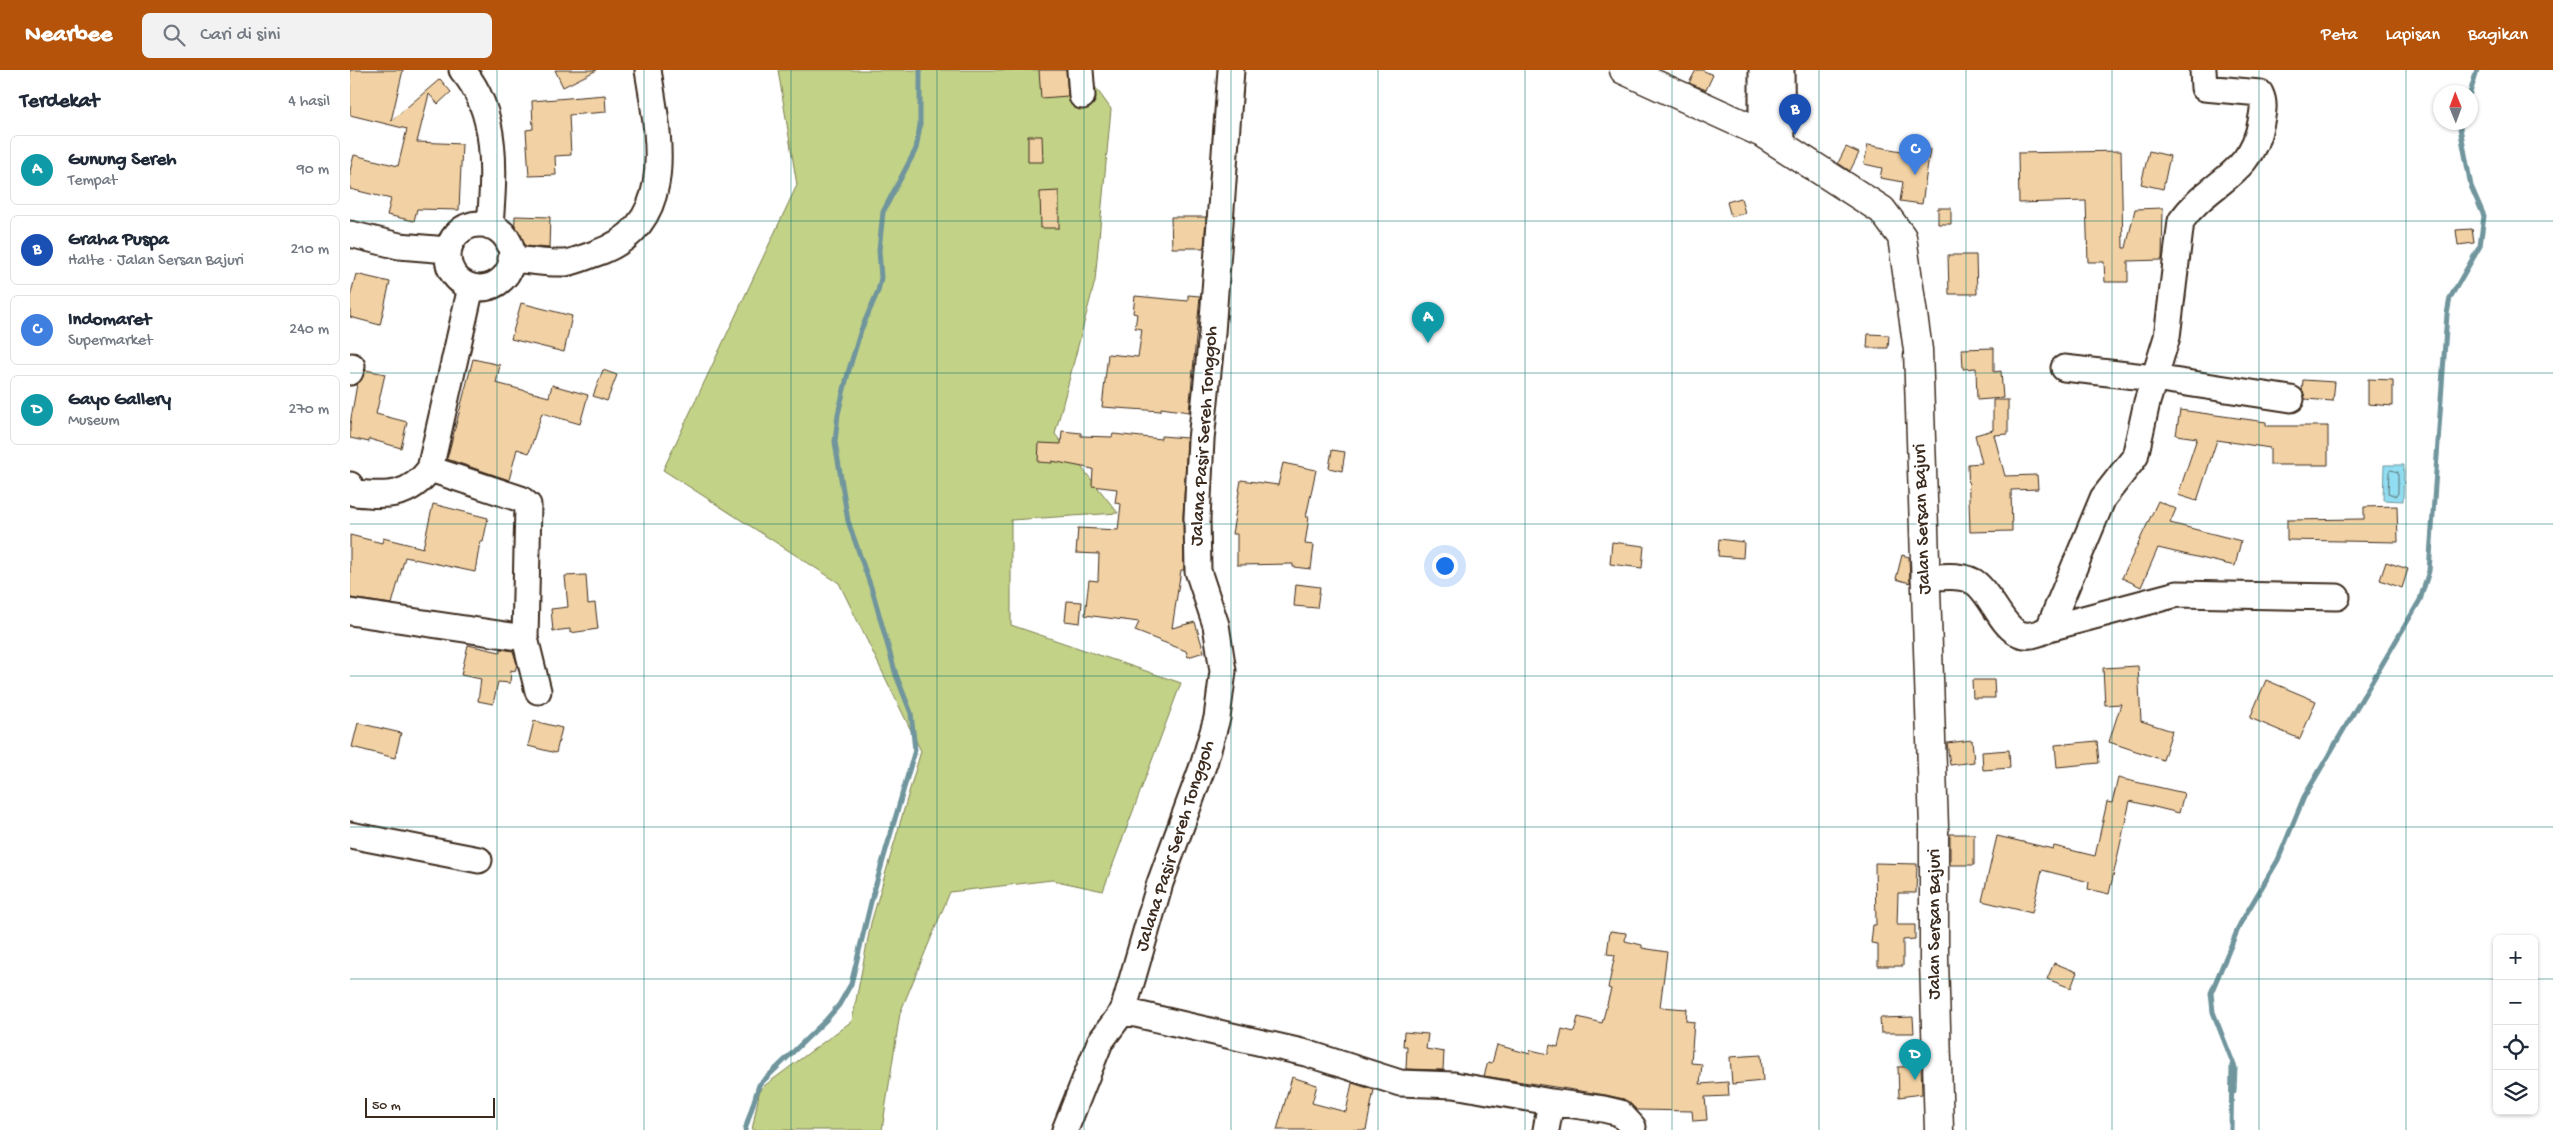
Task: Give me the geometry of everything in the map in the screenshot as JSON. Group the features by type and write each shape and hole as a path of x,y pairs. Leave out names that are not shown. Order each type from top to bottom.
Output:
{"main road":[{"name":"Jalan Sersan Bajuri","path":"1624,70 1772,139 1882,210 1902,237 1918,350 1924,578 1934,828 1934,959 1939,1130"}],"street":[{"path":"462,70 472,83 485,112 494,158 490,226"},
{"path":"511,259 566,263 612,248 634,233 655,195 659,139 648,70"},
{"path":"1080,70 1082,96"},
{"name":"Jalana Pasir Sereh Tonggoh","path":"1065,1130 1100,1042 1123,1011 1160,883 1207,754 1218,718 1223,671 1216,625 1198,571 1197,518 1201,440 1212,333 1231,70"},
{"path":"1762,70 1772,139"},
{"path":"1772,139 1781,70"},
{"path":"2049,628 2103,498 2135,457 2154,378 2167,337 2182,221 2191,208 2246,161 2258,140 2264,102 2260,93 2204,88 2203,70"},
{"path":"481,224 490,226 506,239 511,259 509,269 493,285 482,288 472,287 461,282 453,273 448,262 448,250 451,241 464,228 481,224"},
{"path":"350,234 399,246 448,250"},
{"path":"352,495 390,494 409,489 422,480 430,469 472,287"},
{"path":"2064,368 2154,378 2291,399"},
{"path":"430,469 521,500 528,505 525,638 538,691"},
{"path":"1924,578 1955,576 1977,583 2005,624 2021,633 2038,635 2049,628 2177,594 2337,597"},
{"path":"350,612 525,638"},
{"path":"350,835 479,860"},
{"path":"1123,1011 1306,1053 1400,1083 1454,1084 1620,1113 1633,1127"},
{"path":"1546,1130 1551,1102"}],"green space":[{"path":"778,70 1083,70 1111,109 1095,281 1055,434 1118,513 1011,520 1011,625 1181,683 1103,891 1052,880 950,892 900,1013 882,1130 752,1130 760,1089 852,1021 871,923 921,751 839,583 663,470 797,185"}],"water":[{"path":"2384,465 2404,465 2403,501 2383,500"}],"building":[{"path":"350,70 403,70 391,121 440,79 451,92 438,104 429,94 417,142 462,144 459,210 417,209 414,221 387,215 391,199 350,189 350,171 354,155 398,166 407,129 350,115"},
{"path":"555,70 597,70 563,87"},
{"path":"1039,70 1066,70 1068,96 1041,98"},
{"path":"1696,70 1702,70 1713,75 1706,90 1689,83"},
{"path":"605,95 606,112 569,115 571,155 555,156 556,175 529,176 526,130 533,129 532,101"},
{"path":"1028,136 1042,136 1043,162 1028,162"},
{"path":"1868,145 1907,152 1908,146 1930,149 1922,204 1900,201 1903,182 1880,178 1882,168 1864,164"},
{"path":"1846,147 1859,153 1850,171 1838,163"},
{"path":"2121,151 2123,248 2126,248 2135,209 2163,208 2162,260 2128,261 2128,282 2105,282 2104,262 2088,262 2086,201 2019,203 2018,153"},
{"path":"2149,151 2170,156 2163,189 2141,184"},
{"path":"1059,191 1059,228 1041,228 1040,192"},
{"path":"1741,198 1745,213 1731,217 1727,202"},
{"path":"1938,208 1951,208 1951,224 1938,224"},
{"path":"515,216 550,217 549,248 514,245"},
{"path":"1171,217 1206,217 1204,248 1172,248"},
{"path":"2472,229 2474,243 2458,245 2456,230"},
{"path":"1948,255 1976,255 1977,294 1949,294"},
{"path":"356,274 390,282 380,325 350,317 350,297"},
{"path":"1188,295 1200,296 1189,412 1161,408 1161,411 1102,407 1108,354 1138,357 1142,329 1135,328 1137,314 1133,313 1135,296 1188,301"},
{"path":"521,303 572,316 564,352 511,339"},
{"path":"1868,334 1889,335 1888,348 1867,348"},
{"path":"1994,348 1994,372 2001,371 2003,398 1977,400 1976,368 1963,369 1962,349"},
{"path":"473,359 500,365 496,383 549,397 552,385 588,395 580,424 542,413 529,453 517,449 509,480 447,459"},
{"path":"366,370 385,374 376,414 407,422 401,448 369,439 369,442 350,438 350,424 357,384"},
{"path":"603,370 617,375 607,401 593,396"},
{"path":"2368,379 2393,380 2393,406 2368,404"},
{"path":"2303,380 2335,382 2333,401 2305,399 2302,391"},
{"path":"1993,400 2008,400 2008,434 1994,435 2005,476 2037,475 2038,489 2011,490 2012,531 1970,532 1968,464 1982,463 1975,435 1993,430"},
{"path":"2180,410 2266,422 2266,426 2328,426 2328,465 2270,465 2270,448 2217,440 2197,501 2178,495 2197,438 2176,435"},
{"path":"1062,431 1081,433 1081,436 1112,437 1113,434 1161,439 1161,436 1187,438 1183,517 1184,570 1181,570 1172,628 1195,622 1204,652 1188,657 1186,651 1135,631 1139,622 1085,615 1089,580 1098,581 1099,554 1076,553 1078,528 1118,530 1121,504 1115,503 1117,489 1092,486 1093,469 1052,461 1052,463 1038,462 1039,443 1061,444"},
{"path":"1332,450 1345,452 1342,471 1329,468"},
{"path":"1283,463 1316,470 1306,517 1309,517 1305,544 1314,545 1311,569 1293,567 1293,564 1237,565 1237,534 1232,534 1241,480 1278,485"},
{"path":"2158,501 2176,509 2170,523 2241,541 2235,566 2158,548 2141,587 2122,578"},
{"path":"433,504 488,518 483,542 480,542 475,572 405,557 392,604 350,598 350,535 382,543 383,538 423,548"},
{"path":"2397,506 2398,542 2287,540 2287,520 2364,519 2364,507"},
{"path":"1719,539 1744,542 1743,558 1718,556"},
{"path":"1612,542 1644,546 1642,568 1610,564"},
{"path":"1902,555 1909,557 1910,583 1896,579"},
{"path":"2386,562 2408,569 2402,588 2380,580"},
{"path":"586,575 588,604 595,603 598,629 570,633 570,629 553,631 551,609 568,607 565,576"},
{"path":"1296,584 1320,587 1317,608 1294,606"},
{"path":"1067,601 1082,602 1080,623 1065,621"},
{"path":"468,645 500,652 501,649 513,651 517,664 515,671 511,670 510,683 498,682 493,704 478,701 481,679 461,675"},
{"path":"2138,666 2141,721 2172,731 2163,760 2109,742 2121,704 2105,705 2103,668"},
{"path":"1972,680 1994,680 1995,698 1973,698"},
{"path":"2266,680 2316,701 2300,739 2250,718"},
{"path":"534,721 562,728 556,753 528,746"},
{"path":"358,723 401,733 395,758 352,747"},
{"path":"1972,740 1974,762 1950,765 1947,743"},
{"path":"2097,741 2099,763 2057,767 2055,745"},
{"path":"2009,750 2010,768 1983,770 1982,752"},
{"path":"2118,778 2184,793 2179,813 2130,801 2109,894 2088,889 2089,882 2042,870 2032,913 1982,901 1997,836 2053,849 2054,846 2095,856 2107,802 2112,803"},
{"path":"1950,834 1974,834 1974,865 1950,865"},
{"path":"1875,863 1917,864 1916,893 1898,893 1897,925 1915,925 1915,939 1903,940 1903,966 1878,966 1878,944 1871,943 1873,925 1876,925"},
{"path":"1610,931 1626,933 1625,941 1642,945 1642,948 1667,952 1660,1007 1687,1009 1686,1021 1694,1022 1691,1063 1702,1064 1700,1084 1728,1082 1729,1096 1705,1097 1707,1120 1693,1121 1692,1111 1637,1110 1624,1099 1606,1095 1484,1076 1488,1062 1492,1063 1497,1045 1530,1054 1531,1050 1548,1054 1550,1045 1558,1047 1562,1029 1574,1032 1578,1017 1602,1023 1611,989 1608,988 1615,955 1607,954"},
{"path":"2054,963 2077,972 2071,988 2047,979"},
{"path":"1913,1017 1914,1033 1881,1033 1880,1018"},
{"path":"1404,1032 1428,1034 1426,1049 1444,1052 1443,1070 1406,1069 1407,1046 1403,1046"},
{"path":"1761,1055 1763,1081 1732,1084 1730,1057"},
{"path":"1921,1066 1922,1094 1899,1097 1898,1067"},
{"path":"1292,1077 1317,1085 1312,1103 1346,1112 1352,1083 1374,1090 1366,1130 1277,1130"}],"waterway":[{"path":"745,1130 759,1085 826,1020 839,1005 851,984 872,898 915,750 911,713 896,675 873,593 848,521 835,442 838,414 848,373 861,330 878,291 881,278 879,250 883,212 916,149 920,125 920,70"},
{"path":"2472,85 2477,70"},
{"path":"2231,1130 2232,1065 2234,1092 2235,1068 2213,1012 2211,993 2240,924 2278,860 2304,797 2420,600 2429,571 2447,314 2450,298 2480,246 2484,216 2471,186 2460,130"}],"place":[{"name":"Graha Puspa","path":"1795,135"},
{"name":"Indomaret","path":"1915,175"},
{"name":"Gunung Sereh","path":"1428,343"},
{"name":"Gayo Gallery","path":"1915,1080"}]}
